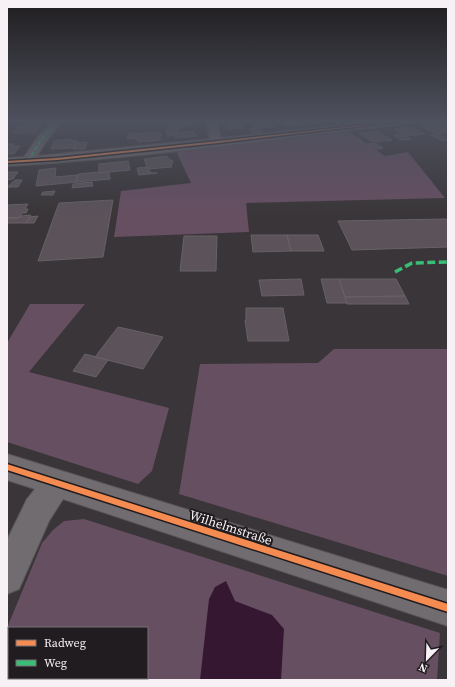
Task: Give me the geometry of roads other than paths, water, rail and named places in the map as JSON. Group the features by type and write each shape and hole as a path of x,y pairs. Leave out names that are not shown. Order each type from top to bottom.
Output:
{"street":[{"path":"28,161 33,152"},
{"path":"7,162 117,152"},
{"name":"Wilhelmstraße","path":"7,467 448,608"},
{"path":"7,577 38,510 57,483"}]}
